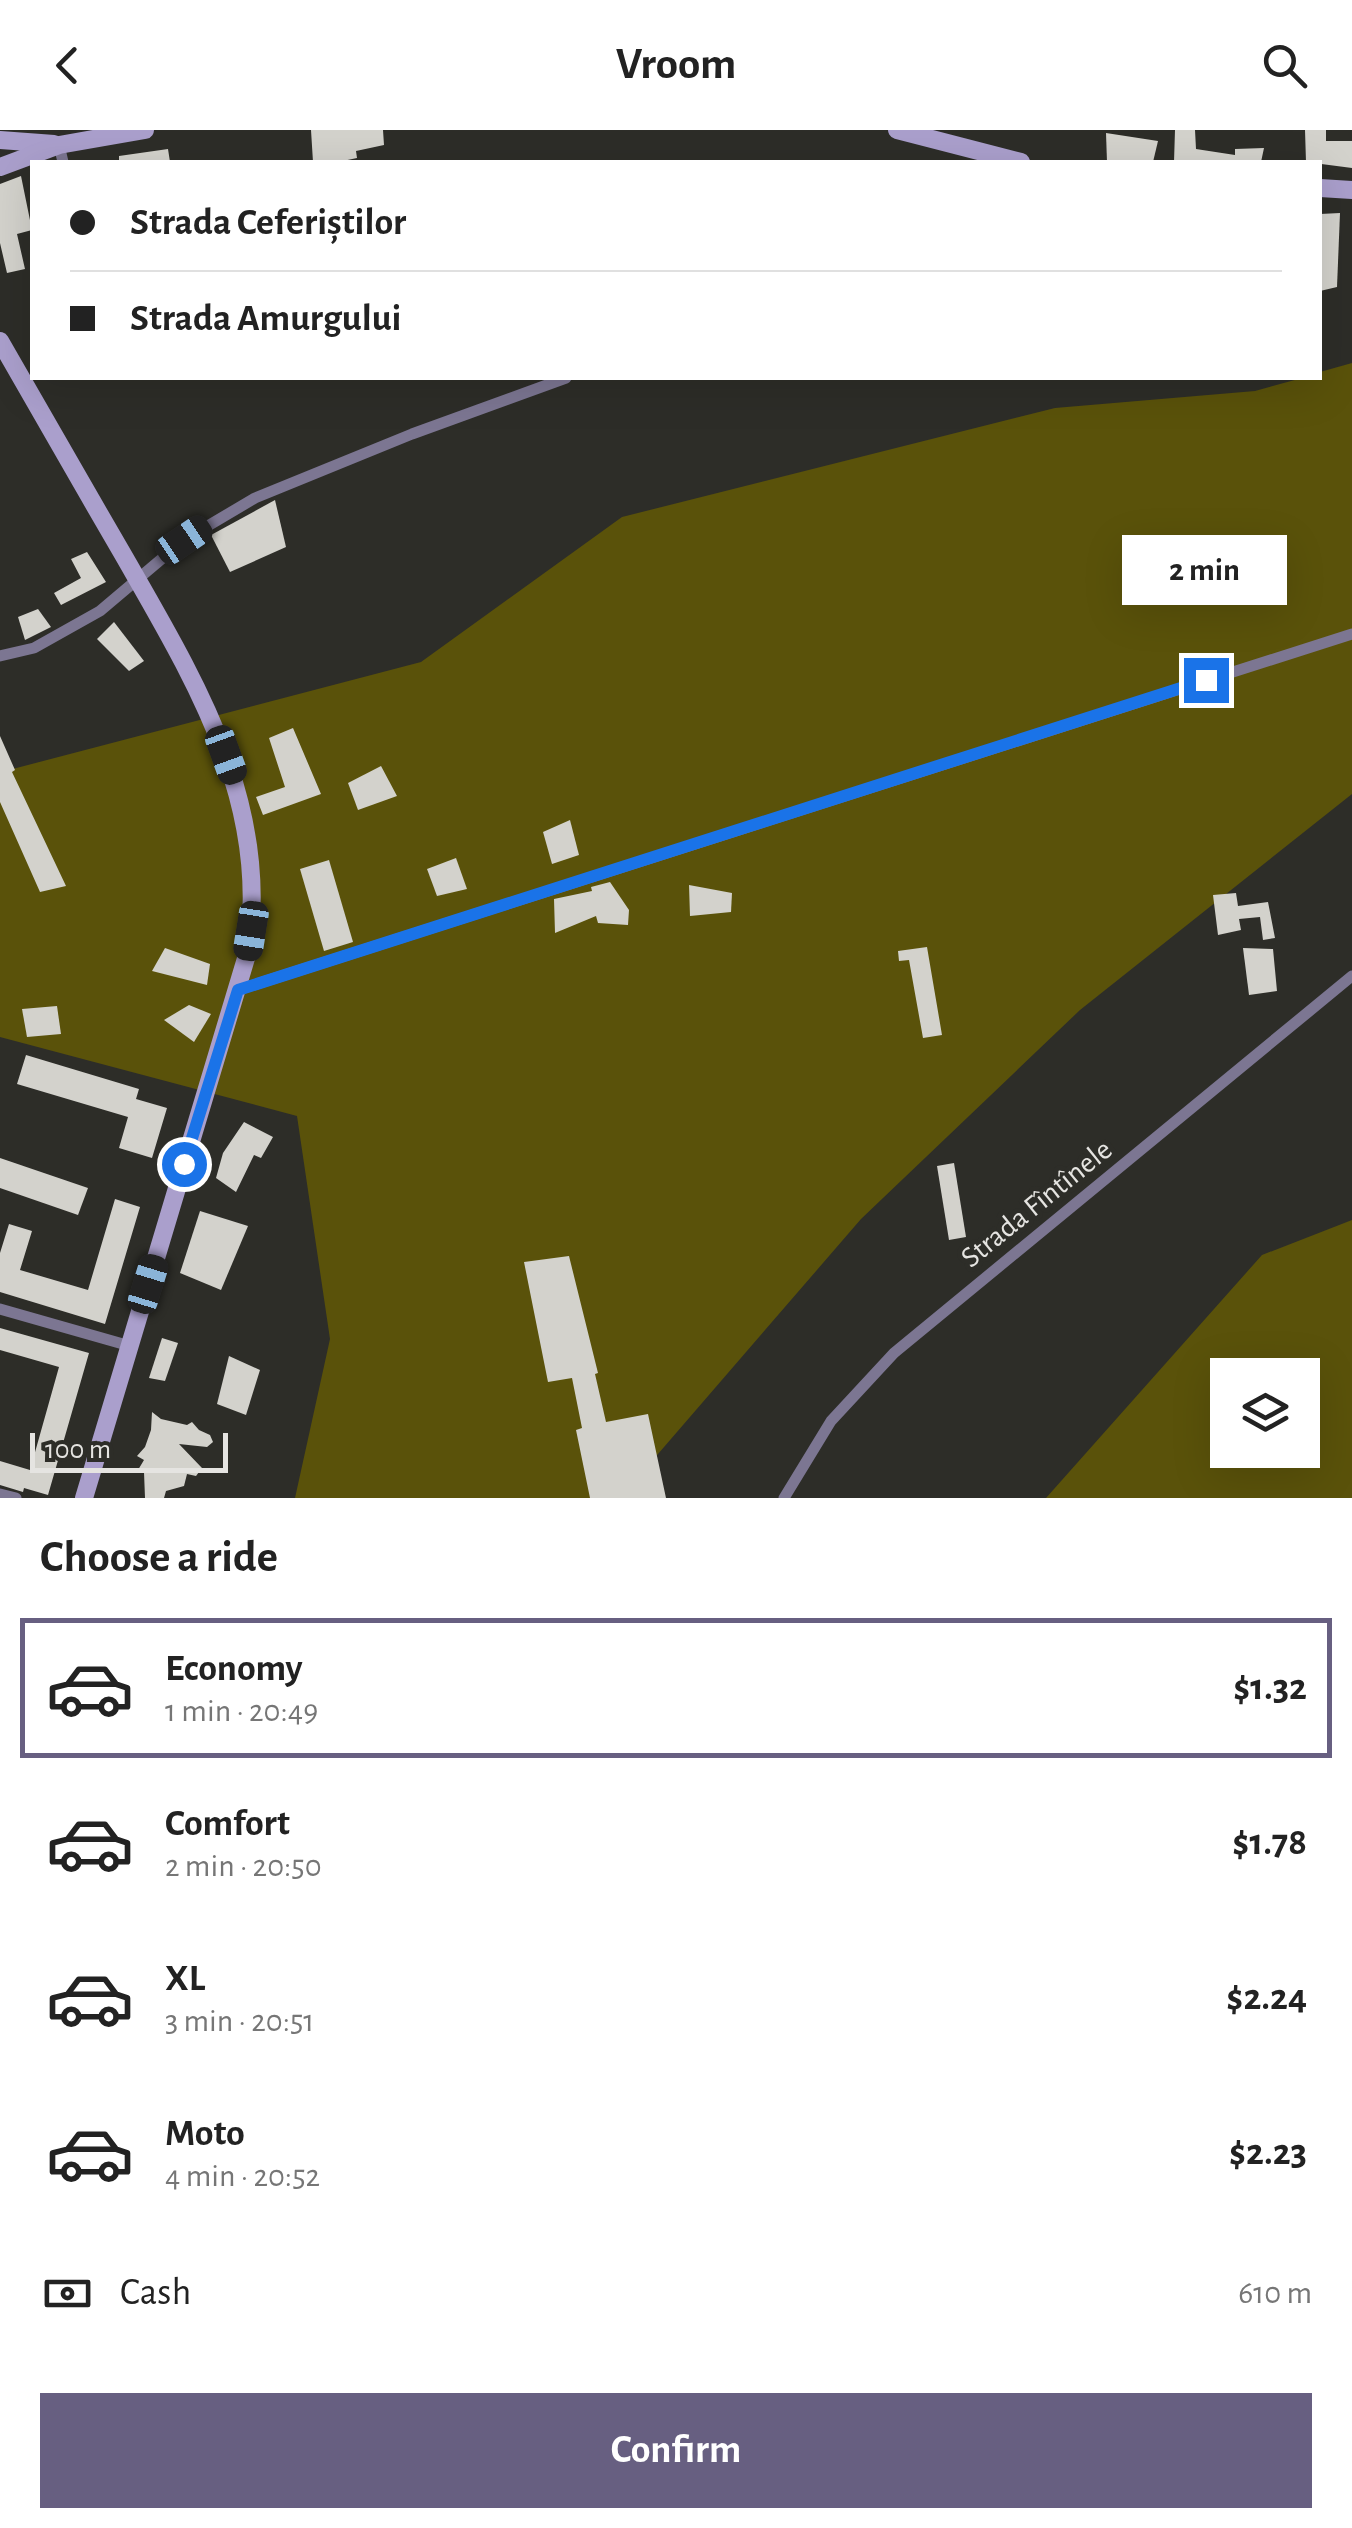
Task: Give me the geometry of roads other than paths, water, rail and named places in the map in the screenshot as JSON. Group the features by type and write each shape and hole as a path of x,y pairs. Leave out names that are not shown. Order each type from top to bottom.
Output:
{"street":[{"path":"30,160 146,130"},
{"path":"897,130 1013,160"},
{"path":"0,140 61,154"},
{"path":"0,166 30,160"},
{"path":"1322,188 1352,190"},
{"path":"0,342 200,690 224,748 244,814 252,862 247,955 238,990 84,1498"},
{"path":"0,656 34,648 100,611 184,540 254,498 560,380"},
{"path":"238,990 1352,634"},
{"name":"Strada Fîntînele","path":"784,1498 831,1421 894,1353 1352,976"},
{"path":"0,1309 130,1346"},
{"path":"0,1494 16,1498"}]}
